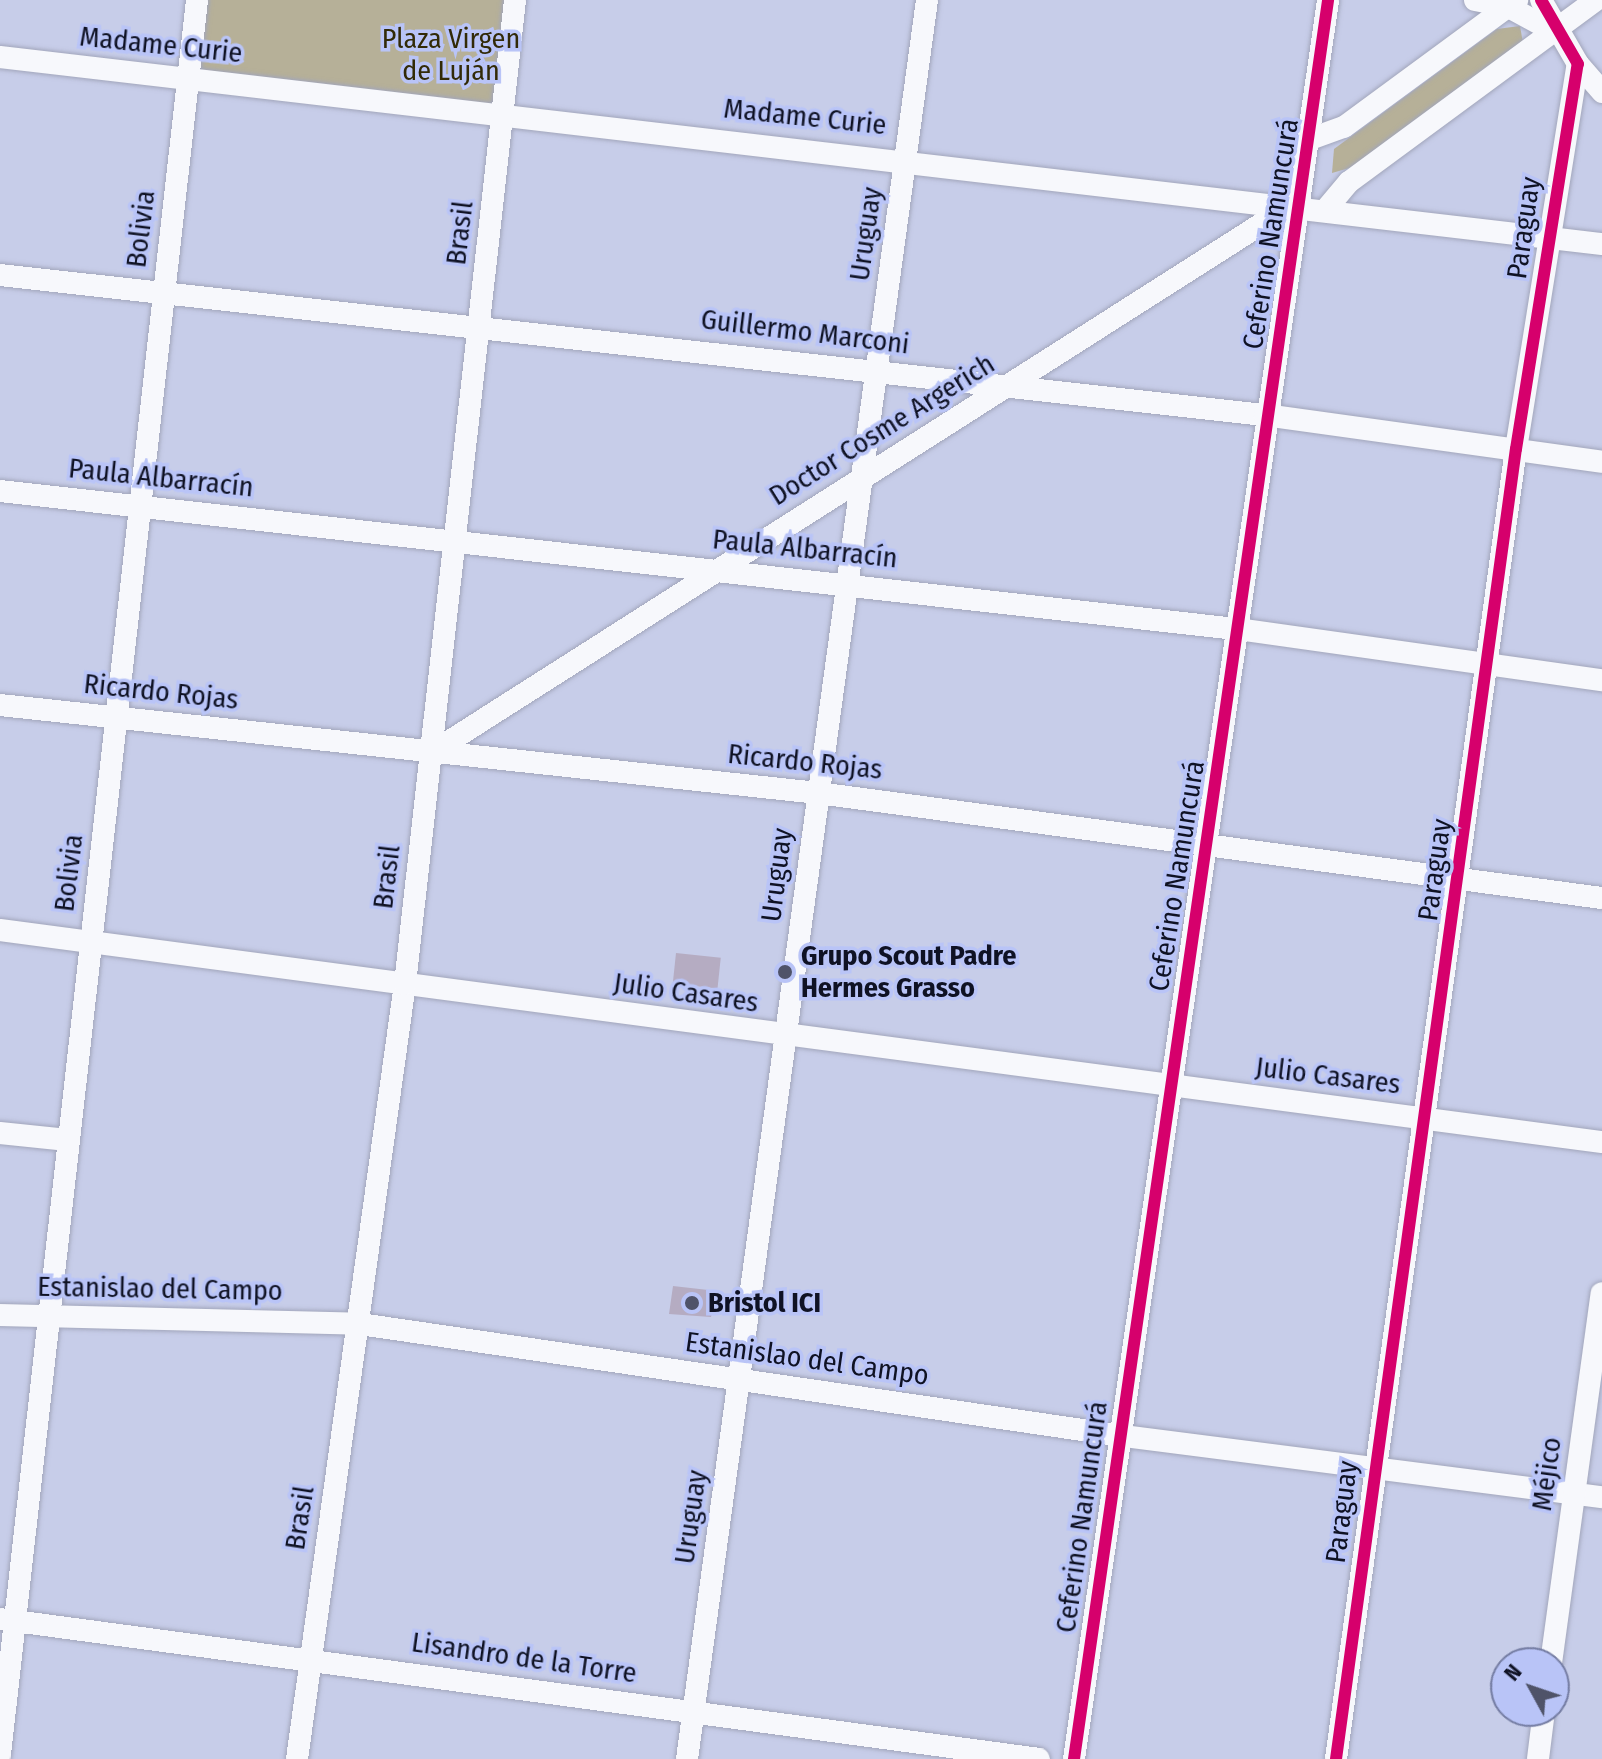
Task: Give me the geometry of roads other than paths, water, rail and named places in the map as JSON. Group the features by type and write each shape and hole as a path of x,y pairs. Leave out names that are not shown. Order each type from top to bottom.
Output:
{"street":[{"name":"Bolivia","path":"0,1754 9,1620 51,1317 68,1140 118,717 137,507 197,0"},
{"name":"Brasil","path":"297,1759 405,984 515,0"},
{"name":"Uruguay","path":"687,1759 741,1380 845,583 878,370 927,0"},
{"name":"Ceferino Namuncurá","path":"1074,1759 1116,1435 1167,1086 1210,843 1265,415 1313,138 1328,0"},
{"path":"1475,0 1512,3 1553,31"},
{"path":"1541,0 1553,31 1602,92"},
{"path":"1327,208 1349,182 1596,0"},
{"path":"1313,138 1344,127 1512,3"},
{"name":"Madame Curie","path":"0,57 906,158 1602,244"},
{"name":"Paraguay","path":"1336,1759 1371,1466 1459,877 1516,449 1547,236 1578,64"},
{"name":"Doctor Cosme Argerich","path":"431,753 1263,223 1278,202"},
{"name":"Guillermo Marconi","path":"0,275 479,324 1265,415 1602,462"},
{"name":"Paula Albarracín","path":"0,491 456,538 718,571 1237,629 1602,680"},
{"name":"Ricardo Rojas","path":"0,705 818,793 1210,843 1602,898"},
{"name":"Julio Casares","path":"0,930 1602,1142"},
{"path":"0,1133 68,1140"},
{"name":"Méjico","path":"1553,1647 1602,1293"},
{"name":"Estanislao del Campo","path":"0,1315 360,1324 1116,1435 1602,1497"},
{"name":"Lisandro de la Torre","path":"9,1620 1039,1759"},
{"path":"1538,1759 1542,1727"}],"place":[{"name":"Grupo Scout Padre Hermes Grasso","path":"785,972"},
{"name":"Bristol ICI","path":"692,1303"}],"park label":[{"name":"Plaza Virgen de Luján","path":"451,55"}]}
